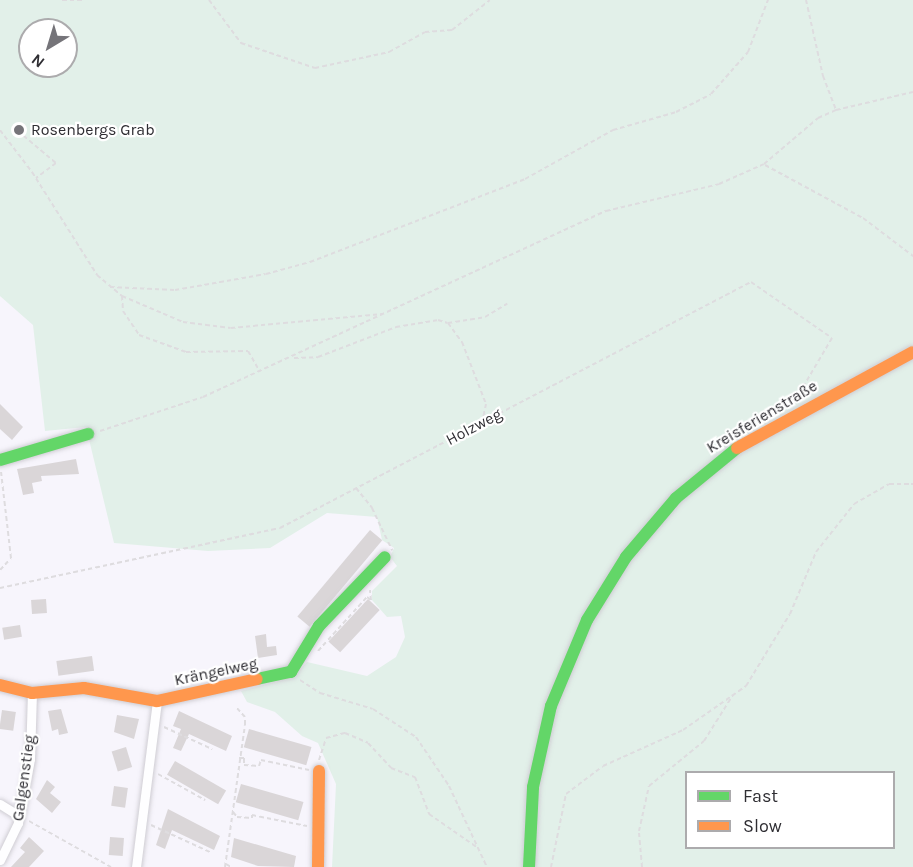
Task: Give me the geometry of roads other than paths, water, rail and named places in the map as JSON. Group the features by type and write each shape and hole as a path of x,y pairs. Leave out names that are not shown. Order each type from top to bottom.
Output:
{"street":[{"name":"Kreisferienstraße","path":"529,867 540,746 569,658 604,590 676,498 706,471 785,418 913,352"},
{"path":"0,460 88,434"},
{"name":"Krängelweg","path":"0,685 33,693 84,688 157,701 291,672 320,626 385,557"},
{"name":"Galgenstieg","path":"0,860 19,816 30,759 33,693"},
{"path":"136,867 150,771 157,701"},
{"path":"318,867 319,771"},
{"path":"0,804 19,816"}],"place":[{"name":"Rosenbergs Grab","path":"19,130"}]}
